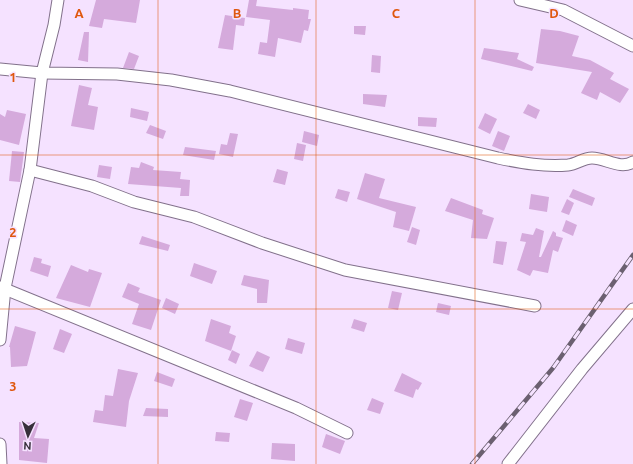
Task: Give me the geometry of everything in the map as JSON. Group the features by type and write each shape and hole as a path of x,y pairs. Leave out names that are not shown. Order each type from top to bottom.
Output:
{"street":[{"path":"0,340 3,288 30,170 42,73 54,25 58,0"},
{"path":"520,0 564,10 633,46"},
{"path":"0,69 42,73 117,74 171,80 230,91 498,158 537,166 568,165 589,158 598,158 622,165 633,162"},
{"path":"30,170 92,186 134,202 194,217 262,243 345,270 535,306"},
{"path":"3,288 296,408 347,433"},
{"path":"508,464 582,369 633,309"},
{"path":"0,444 1,464"}],"building":[{"path":"96,0 140,0 136,23 104,19 102,28 89,26"},
{"path":"249,0 257,0 256,6 293,10 293,8 309,10 308,19 311,19 308,31 304,30 301,43 278,38 275,57 258,54 260,42 267,43 270,20 246,17"},
{"path":"225,15 245,18 244,26 236,25 233,50 218,48"},
{"path":"354,26 366,26 365,35 354,34"},
{"path":"541,29 560,31 579,36 572,56 590,60 614,73 610,79 629,89 620,103 600,92 597,100 581,93 592,72 536,63"},
{"path":"84,32 89,32 88,62 78,60"},
{"path":"484,48 519,53 517,59 534,67 532,71 481,59"},
{"path":"129,52 139,56 134,69 123,68"},
{"path":"372,55 381,56 380,73 371,72"},
{"path":"79,85 92,88 88,105 98,107 94,130 71,126"},
{"path":"363,94 387,95 385,107 363,104"},
{"path":"528,104 540,110 536,119 523,113"},
{"path":"131,108 149,112 147,121 130,117"},
{"path":"7,110 26,114 19,145 0,140 0,114 5,117"},
{"path":"485,113 497,119 490,134 478,128"},
{"path":"418,117 437,118 436,127 418,126"},
{"path":"150,125 166,131 163,139 146,133"},
{"path":"304,131 319,135 317,146 302,142"},
{"path":"498,131 510,136 504,151 492,146"},
{"path":"230,133 238,134 233,157 219,154 221,144 227,145"},
{"path":"297,143 306,145 303,161 294,159"},
{"path":"185,147 216,151 214,160 183,155"},
{"path":"12,151 24,152 20,182 9,181"},
{"path":"141,162 154,167 153,170 181,172 180,179 190,180 189,196 180,196 181,188 128,184 131,167 139,168"},
{"path":"99,165 112,167 110,179 97,177"},
{"path":"277,169 288,172 285,185 273,182"},
{"path":"365,173 385,179 379,198 416,207 409,231 393,227 396,212 357,199"},
{"path":"338,189 350,192 347,202 335,198"},
{"path":"573,189 595,198 592,206 569,197"},
{"path":"531,194 549,197 547,212 529,209"},
{"path":"451,198 483,210 482,214 494,218 487,239 471,238 473,220 445,211"},
{"path":"567,199 574,203 569,215 561,212"},
{"path":"566,220 577,225 573,236 562,231"},
{"path":"412,227 420,230 416,245 407,242"},
{"path":"536,228 544,231 539,257 541,257 553,231 556,233 556,236 563,238 558,252 553,250 548,273 533,270 530,276 517,270 526,242 520,241 522,233 533,235"},
{"path":"142,236 170,245 168,251 139,244"},
{"path":"496,241 507,242 503,265 493,263"},
{"path":"34,257 42,259 41,263 51,266 48,277 30,271"},
{"path":"194,263 217,271 212,284 190,276"},
{"path":"71,265 88,272 89,269 102,273 90,307 56,298"},
{"path":"244,275 269,280 267,303 257,303 257,289 241,285"},
{"path":"128,283 140,288 138,292 161,300 151,330 132,324 139,304 122,297"},
{"path":"392,291 402,293 398,310 388,308"},
{"path":"166,298 179,304 175,314 162,308"},
{"path":"438,303 451,306 449,315 436,312"},
{"path":"211,319 231,326 229,333 236,336 231,351 205,341"},
{"path":"354,319 367,323 364,332 351,328"},
{"path":"15,326 36,332 27,366 11,367 9,347"},
{"path":"60,329 72,334 64,353 53,349"},
{"path":"288,338 305,343 302,354 285,349"},
{"path":"232,350 240,354 236,364 228,360"},
{"path":"257,351 270,357 263,372 249,366"},
{"path":"118,369 138,373 129,401 126,427 93,422 95,410 103,411 105,395 113,396"},
{"path":"157,372 175,379 172,387 154,381"},
{"path":"402,373 422,383 418,390 416,389 413,398 394,391"},
{"path":"372,398 384,403 380,414 367,410"},
{"path":"240,399 253,403 247,421 234,417"},
{"path":"146,408 168,409 168,417 143,416"},
{"path":"19,422 39,423 34,438 49,439 47,463 19,460"},
{"path":"216,432 230,433 229,442 215,441"},
{"path":"326,434 345,441 340,454 322,447"},
{"path":"272,443 295,444 295,461 271,459"}],"railway":[{"path":"472,464 553,368 633,255"}]}
